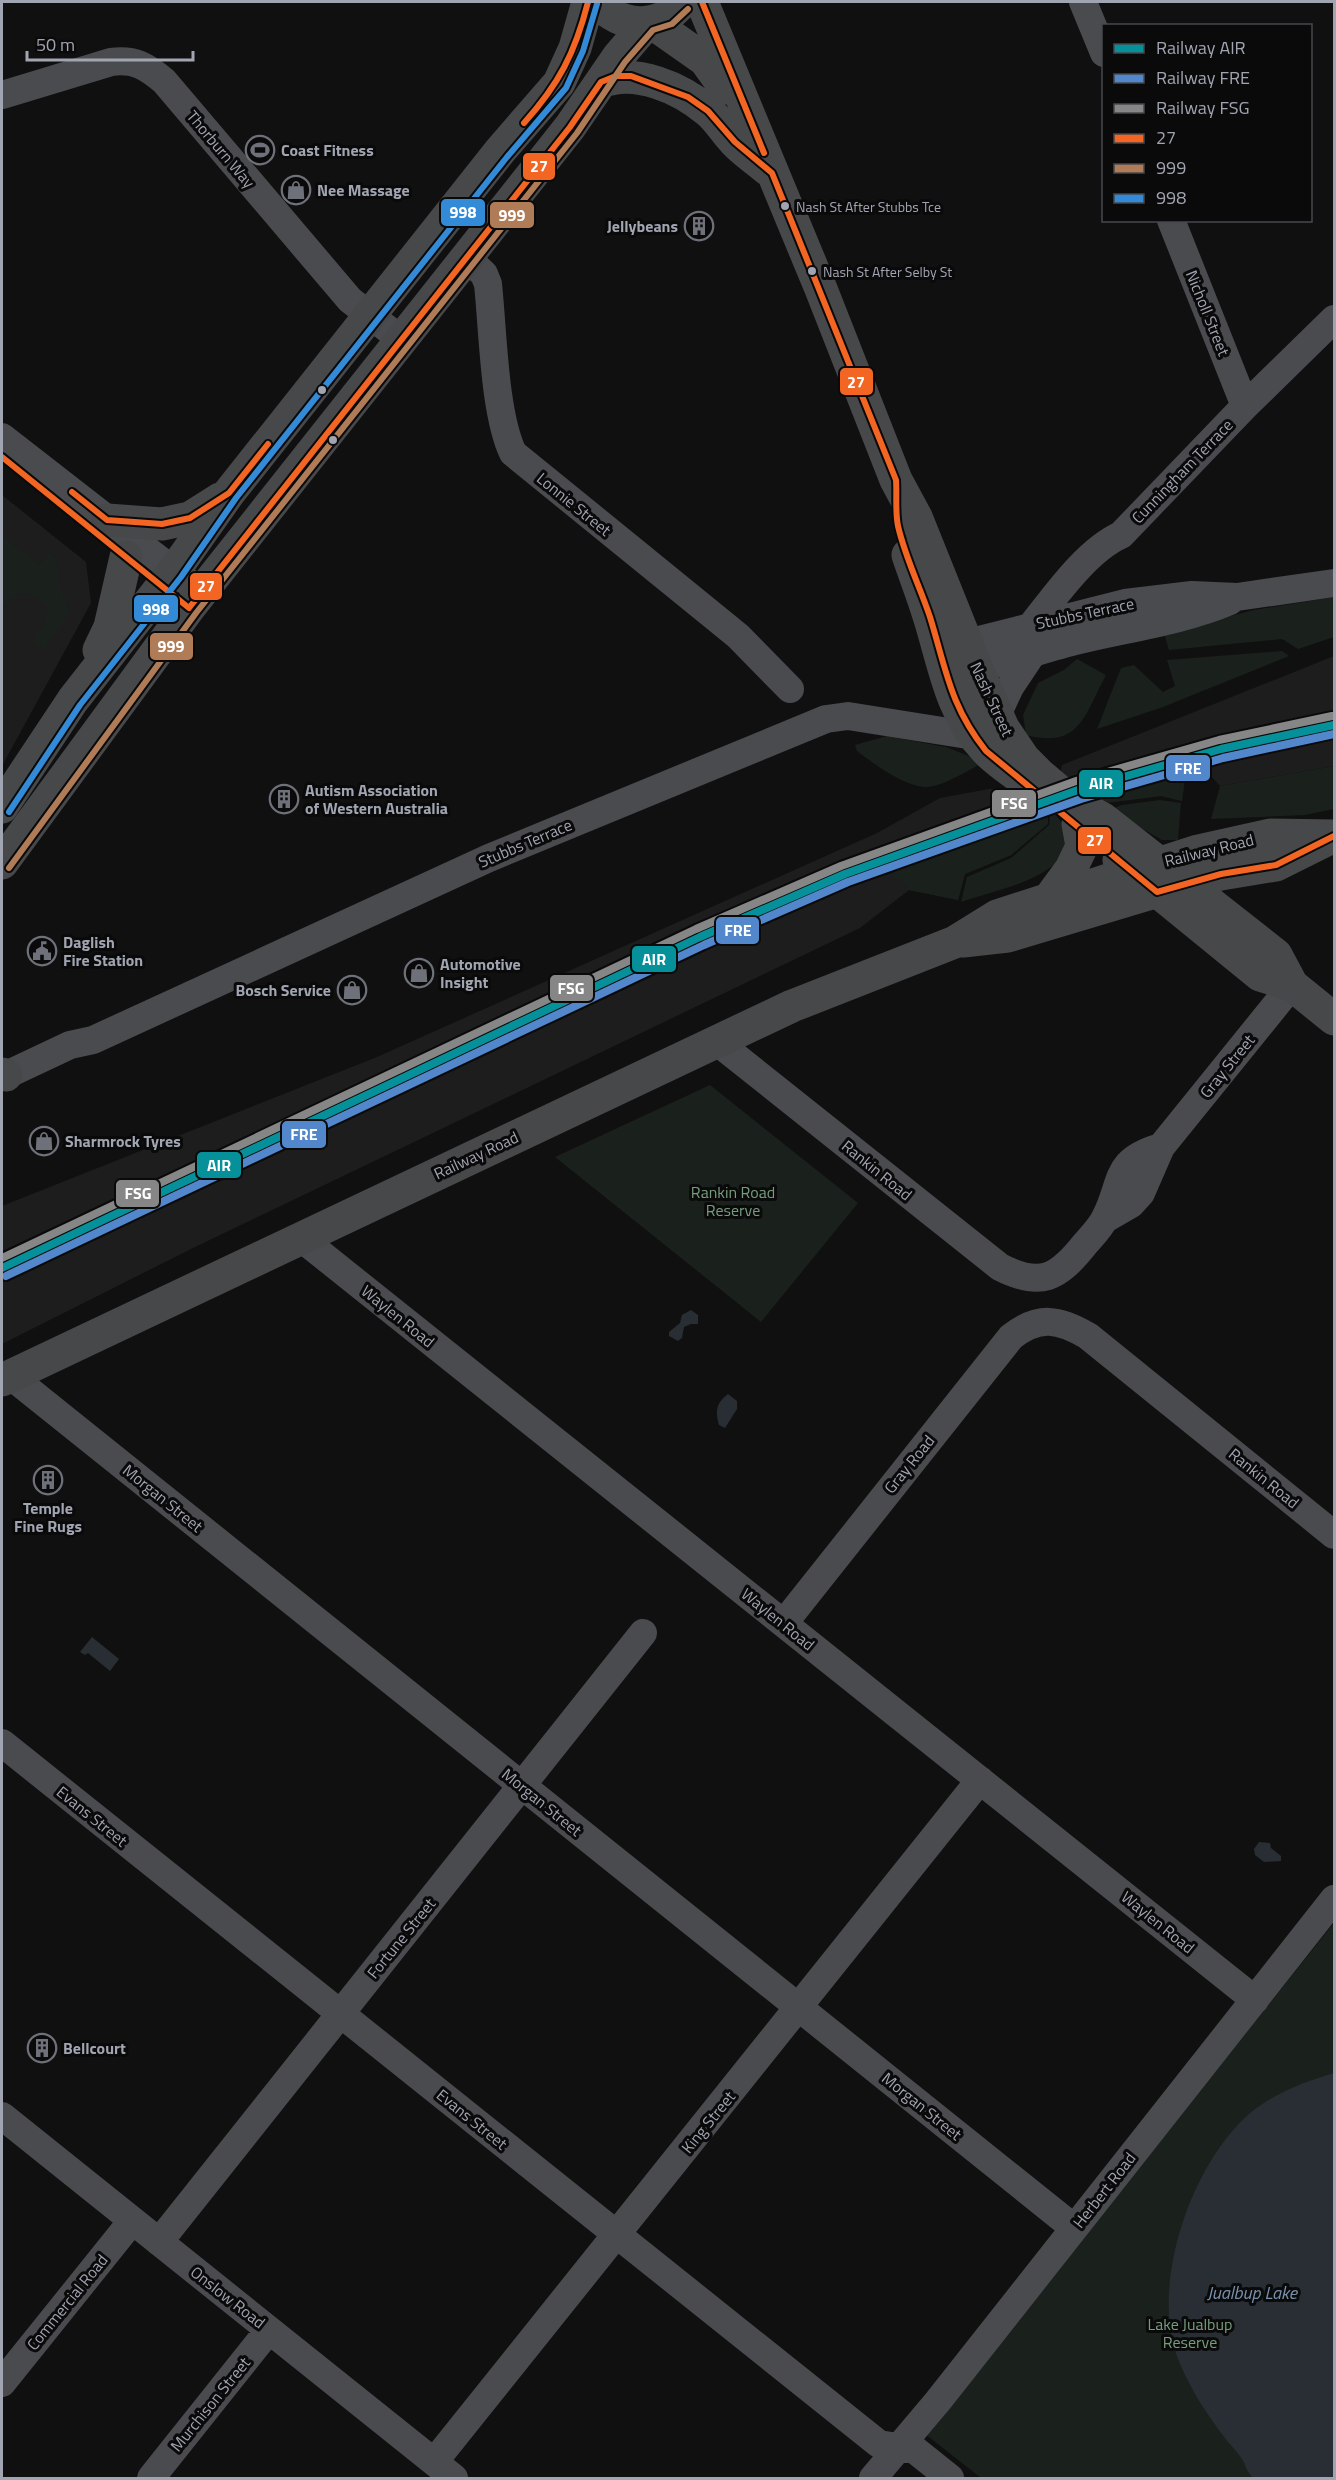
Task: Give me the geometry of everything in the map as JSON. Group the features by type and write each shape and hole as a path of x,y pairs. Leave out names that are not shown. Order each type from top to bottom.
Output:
{"main road":[{"path":"2,807 73,700 168,578 229,493 500,151 562,78 575,48 588,2"},
{"path":"598,2 608,12 622,20 649,22 667,16 682,2"},
{"name":"Nash Street","path":"702,2 821,289 896,480 916,517 957,661 986,726 986,751 1077,824 1158,877"},
{"path":"2,863 195,600 570,127 623,51 649,22"},
{"name":"Nash Street","path":"649,22 697,52 712,67 772,173"},
{"path":"601,82 616,76 632,76 688,97 708,111 735,142 772,173"},
{"path":"107,520 162,524 190,518 229,493"},
{"path":"73,700 110,627 126,557"},
{"name":"Nash Street","path":"986,726 1012,744 1039,774 1072,802 1102,819 1158,877"},
{"path":"1049,899 1071,869 1082,846 1077,824"},
{"path":"1158,877 1260,975 1292,985 1335,1018"},
{"name":"Railway Road","path":"6,1378 716,1041 867,974 955,942 997,916 1049,899 1158,877"},
{"name":"Railway Road","path":"955,942 1008,936 1158,877"}],"street":[{"path":"1083,2 1102,48"},
{"name":"Thorburn Way","path":"2,95 111,62 126,60 150,69 164,81 343,292 402,340"},
{"name":"Nicholl Street","path":"1172,222 1245,405"},
{"name":"Lonnie Street","path":"466,258 484,274 488,285 501,410 507,440 513,453 738,636 790,689"},
{"name":"Cunningham Terrace","path":"1032,625 1072,577 1107,541 1121,535 1245,405 1335,319"},
{"path":"2,437 107,520 168,578 195,600"},
{"path":"2,457 126,557 168,578"},
{"name":"Stubbs Terrace","path":"957,661 1032,625 1125,603 1192,595 1237,597 1335,583"},
{"name":"Stubbs Terrace","path":"957,661 1032,654 1078,640 1197,615 1237,597"},
{"name":"Stubbs Terrace","path":"3,1080 70,1045 93,1040 478,862 826,719 848,716 986,726 1032,654"},
{"path":"826,719 874,700"},
{"name":"Gray Street","path":"1047,1277 1068,1265 1105,1219 1121,1175 1130,1161 1143,1152 1161,1147 1292,985"},
{"name":"Rankin Road","path":"716,1041 1000,1267 1018,1276 1033,1279 1047,1277"},
{"name":"Waylen Road","path":"301,1238 1255,2000"},
{"name":"Rankin Road","path":"1047,1321 1068,1325 1088,1336 1335,1534"},
{"name":"Gray Road","path":"784,1623 1011,1337 1026,1326 1047,1321"},
{"name":"Morgan Street","path":"6,1378 522,1786 1074,2228"},
{"name":"Fortune Street","path":"159,2242 644,1633"},
{"name":"Evans Street","path":"2,1743 879,2444 915,2450 950,2478"},
{"name":"King Street","path":"444,2470 617,2235 980,1780"},
{"name":"Herbert Road","path":"873,2478 1335,1899"},
{"name":"Onslow Road","path":"2,2116 444,2470"},
{"name":"Commercial Road","path":"2,2383 132,2221"},
{"name":"Murchison Street","path":"151,2478 269,2330"}],"shaded area":[{"path":"2,495 86,562 91,603 2,766"},
{"path":"1334,656 1334,766 1220,786 1202,766 1186,771 1182,801 1161,796 1105,803 1084,795 1060,774 1062,765"},
{"path":"989,789 1020,789 1044,808 1048,807 1048,824 1011,855 965,874 958,900 909,890 860,928 191,1249 2,1344 2,1206 377,1057 877,833 940,798"}],"green space":[{"path":"2,536 39,565 51,551 59,564 58,583 70,612 44,650 33,641 46,618 46,606 42,601 23,593 8,601 2,610"},
{"path":"1334,597 1334,637 1298,649 1282,639 1169,650 1164,633 1254,610"},
{"path":"1282,651 1289,656 1163,707 1097,729 1121,668 1134,665 1163,692 1175,686 1167,660"},
{"path":"1077,659 1106,675 1085,716 1069,733 1058,737 1044,738 1026,735 1023,715 1038,683 1064,670"},
{"path":"887,736 946,747 984,762 937,785 923,787 914,785 888,773 857,751 855,745"},
{"path":"1334,766 1334,809 1305,815 1211,819 1220,786"},
{"path":"1186,771 1182,801 1161,796 1105,803 1084,795 1131,781"},
{"path":"1160,800 1181,803 1178,840 1162,840 1109,810 1122,805"},
{"path":"1048,807 1048,824 1011,855 965,874 958,900 909,890 900,879 885,874 882,869"},
{"path":"1052,810 1062,823 1068,849 1059,860 1048,870 1020,883 961,902 967,877 1011,858 1049,825"},
{"name":"Rankin Road Reserve","path":"710,1085 858,1203 761,1322 555,1157"},
{"name":"Lake Jualbup Reserve","path":"1334,1923 1334,2478 981,2478 925,2434"}],"water":[{"path":"691,1310 698,1315 698,1324 684,1327 682,1338 678,1341 669,1336 669,1332 680,1323 682,1315"},
{"path":"728,1394 737,1401 737,1409 725,1428 719,1425 717,1411 719,1404"},
{"path":"92,1637 119,1659 110,1671 88,1653 85,1655 80,1652"},
{"path":"1259,1842 1270,1843 1271,1848 1281,1856 1281,1861 1264,1862 1255,1855 1254,1849"},
{"name":"Jualbup Lake","path":"1334,2073 1334,2478 1253,2478 1201,2403 1188,2381 1174,2347 1169,2318 1169,2287 1174,2254 1195,2190 1229,2135 1249,2114 1279,2094"}],"rail line":[{"name":"FSG","path":"2,1258 696,929 841,866 1076,781 1219,740 1332,716"},
{"name":"AIR","path":"2,1268 700,937 845,874 1078,790 1221,749 1334,725"},
{"name":"FRE","path":"6,1276 704,945 848,882 1081,799 1223,758 1334,734"}],"transit line":[{"name":"27","path":"524,123 547,95 564,67 577,37 588,2"},
{"name":"27","path":"702,2 764,153"},
{"name":"998","path":"9,812 80,705 181,577 236,498 507,157 566,88 583,51 597,4"},
{"name":"999","path":"9,868 196,613 577,133 625,62 653,30 672,24 688,9"},
{"name":"27","path":"2,457 189,608 570,127 601,82 616,76 631,76 688,97 708,111 735,142 772,173 896,480 897,515 901,538 930,617 950,687 964,718 986,751 1157,892 1221,874 1276,865 1334,836"},
{"name":"27","path":"72,492 107,520 162,524 190,518 229,493 268,444"}],"place":[{"name":"Coast Fitness","path":"260,150"},
{"name":"Nee Massage","path":"296,190"},
{"name":"Nash St After Stubbs Tce","path":"785,206"},
{"name":"Jellybeans","path":"699,226"},
{"name":"Nash St After Selby St","path":"812,271"},
{"name":"Autism Association of Western Australia","path":"284,799"},
{"name":"Daglish Fire Station","path":"42,951"},
{"name":"Automotive Insight","path":"419,973"},
{"name":"Bosch Service","path":"352,990"},
{"name":"Sharmrock Tyres","path":"44,1141"},
{"name":"Temple Fine Rugs","path":"48,1480"},
{"name":"Bellcourt","path":"42,2048"}]}
